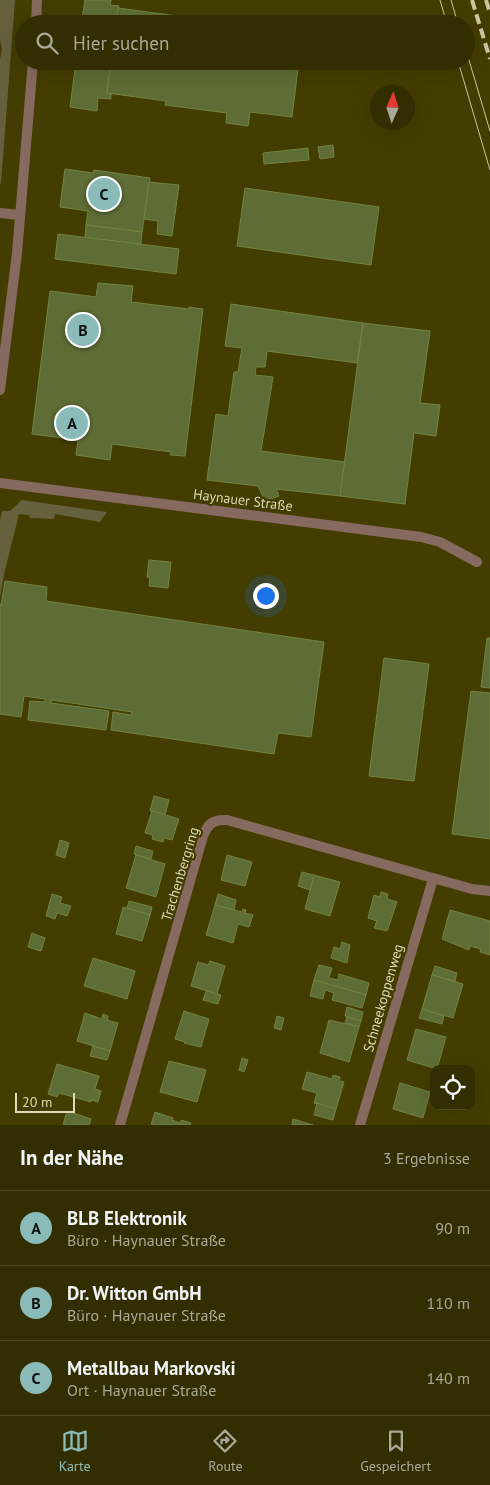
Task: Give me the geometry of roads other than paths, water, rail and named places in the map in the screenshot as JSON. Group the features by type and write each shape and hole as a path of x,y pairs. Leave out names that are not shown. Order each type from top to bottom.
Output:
{"street":[{"path":"36,15 37,0"},
{"path":"0,390 11,307 32,70"},
{"path":"0,213 20,215"},
{"name":"Haynauer Straße","path":"0,483 420,537 440,542 477,562"},
{"name":"Trachenbergring","path":"120,1125 203,836 212,822 227,820 433,879 472,889 490,891"},
{"name":"Schneekoppenweg","path":"360,1125 433,879"}],"tram line":[{"path":"440,0 444,15"},
{"path":"451,0 455,15"},
{"path":"461,70 490,170"},
{"path":"472,70 490,131"}],"railway":[{"path":"472,0 490,59"},
{"path":"486,0 490,13"}],"place":[{"name":"Metallbau Markovski","path":"104,194"},
{"name":"Dr. Witton GmbH","path":"83,330"},
{"name":"BLB Elektronik","path":"72,423"}]}
